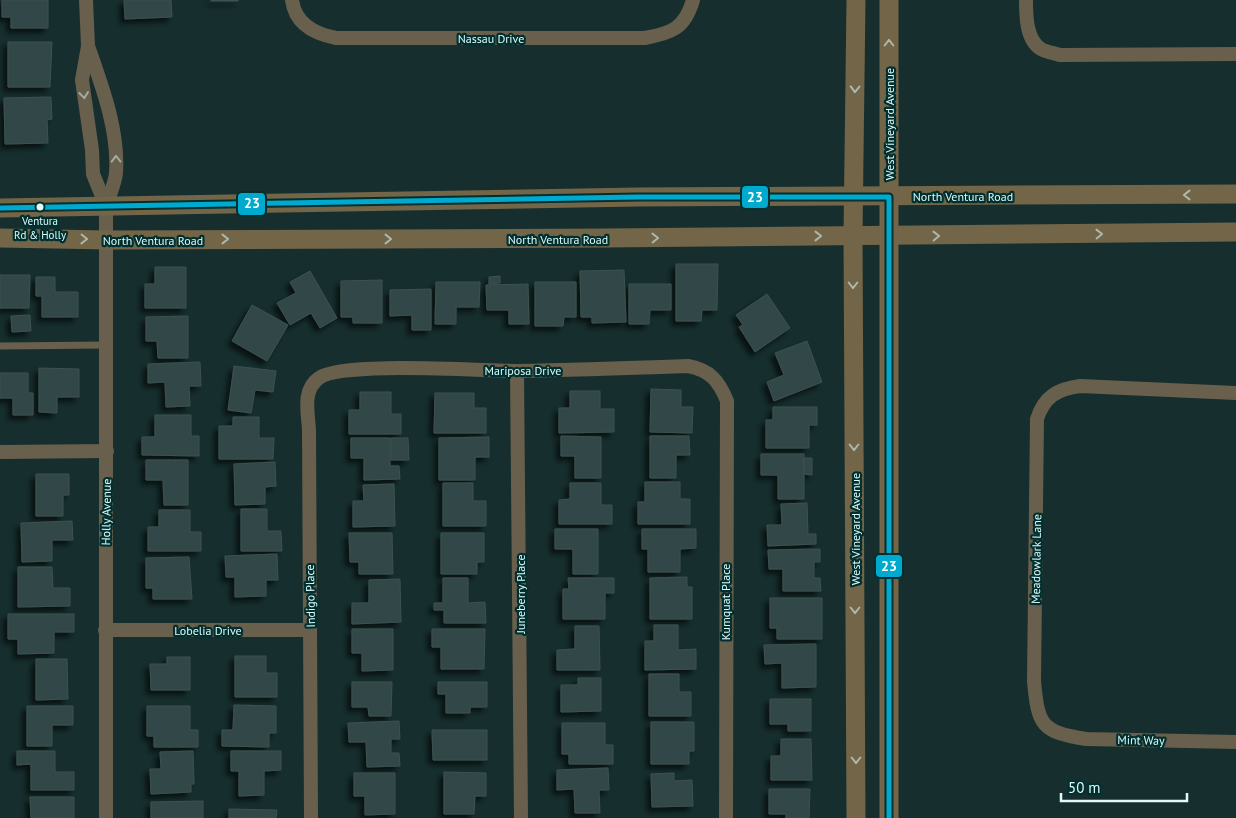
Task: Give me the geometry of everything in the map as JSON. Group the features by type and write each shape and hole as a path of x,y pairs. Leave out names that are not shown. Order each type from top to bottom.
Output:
{"main road":[{"name":"West Vineyard Avenue","path":"856,0 853,196 856,818"},
{"name":"West Vineyard Avenue","path":"889,0 889,818"},
{"name":"North Ventura Road","path":"0,208 629,197 1236,194"},
{"name":"North Ventura Road","path":"0,238 107,240 888,236 1236,232"}],"street":[{"name":"Holly Avenue","path":"86,0 88,46 82,80 92,150 93,174 106,206"},
{"name":"Nassau Drive","path":"292,0 293,7 305,25 318,34 336,38 645,38 662,35 678,28 688,15 692,0"},
{"path":"1026,0 1026,19 1031,35 1040,48 1060,55 1236,54"},
{"name":"Holly Avenue","path":"88,46 111,121 116,174 106,206 106,818"},
{"name":"Mariposa Drive","path":"318,378 336,370 518,370 688,366 700,368 714,377 722,388"},
{"name":"Juneberry Place","path":"518,370 521,818"},
{"name":"Indigo Place","path":"311,818 309,430 306,399 308,391 318,378"},
{"name":"Meadowlark Lane","path":"1048,728 1042,722 1036,704 1034,681 1037,419 1040,408 1050,395 1065,388 1080,386 1236,393"},
{"name":"Kumquat Place","path":"722,388 727,401 726,818"},
{"path":"0,452 107,451"},
{"name":"Lobelia Drive","path":"105,630 310,630"},
{"name":"Mint Way","path":"1048,728 1063,736 1086,739 1236,742"}],"lane":[{"path":"0,346 106,345"}],"building":[{"path":"2,0 48,0 48,28 11,28 11,17 2,17"},
{"path":"124,0 171,0 172,17 125,19"},
{"path":"238,0 238,1 211,1"},
{"path":"8,42 52,42 50,87 8,87"},
{"path":"51,97 52,119 47,120 48,143 5,144 4,98"},
{"path":"676,264 718,264 717,310 702,310 701,321 676,321"},
{"path":"155,267 186,267 186,308 145,308 145,284 155,284"},
{"path":"624,270 626,322 592,323 592,317 581,317 580,271"},
{"path":"310,271 337,318 320,328 311,313 290,325 277,303 296,293 290,282"},
{"path":"0,275 30,275 29,308 0,308"},
{"path":"500,276 500,283 489,284 489,277"},
{"path":"36,277 55,277 55,292 78,292 78,317 42,317 42,296 36,296"},
{"path":"382,280 382,323 353,323 353,317 341,317 341,281"},
{"path":"436,282 480,282 479,307 456,307 456,324 435,324"},
{"path":"535,282 576,282 576,317 564,317 563,326 535,326"},
{"path":"528,284 529,324 509,324 509,310 487,310 486,285"},
{"path":"629,284 671,284 671,310 650,310 649,324 629,324"},
{"path":"431,289 431,330 412,330 412,315 390,316 390,290"},
{"path":"767,294 790,328 755,352 739,327 743,325 736,315"},
{"path":"252,305 288,325 267,361 232,341"},
{"path":"30,315 31,331 12,332 11,316"},
{"path":"188,316 188,358 158,358 157,341 146,341 146,317"},
{"path":"807,341 822,382 774,401 767,382 784,375 775,353"},
{"path":"200,362 201,386 189,386 190,406 166,407 165,382 148,383 148,364"},
{"path":"234,366 276,371 273,392 255,390 251,413 228,410"},
{"path":"39,368 79,369 79,397 57,397 57,413 39,412"},
{"path":"0,373 28,373 28,393 33,393 33,415 13,415 13,398 0,398"},
{"path":"651,389 681,390 681,407 693,407 692,433 650,432"},
{"path":"570,391 600,391 600,409 614,409 614,432 559,433 559,408 570,408"},
{"path":"360,392 391,392 391,414 401,414 401,434 349,434 349,410 360,410"},
{"path":"435,393 474,393 474,408 486,408 486,433 434,433"},
{"path":"773,407 817,407 817,425 809,425 809,448 766,448 766,420 773,420"},
{"path":"155,415 191,415 191,436 199,436 199,456 142,455 142,437 155,437"},
{"path":"233,417 259,417 259,438 274,438 273,459 219,459 219,426 233,426"},
{"path":"561,436 601,437 601,478 575,478 575,456 561,456"},
{"path":"650,436 689,436 690,455 676,455 676,478 650,478"},
{"path":"489,437 489,457 475,457 475,480 439,480 439,438"},
{"path":"351,438 390,438 390,466 399,466 400,479 364,480 364,458 351,458"},
{"path":"391,438 408,438 409,460 391,460"},
{"path":"761,454 804,454 804,499 778,499 778,475 761,475"},
{"path":"804,458 812,458 812,475 804,474"},
{"path":"146,460 188,460 188,505 164,505 163,480 146,480"},
{"path":"275,462 276,486 265,487 265,504 235,505 234,464"},
{"path":"36,474 69,474 69,495 63,495 63,516 36,516"},
{"path":"645,482 680,482 680,499 690,499 690,524 638,524 638,502 645,502"},
{"path":"443,483 473,483 473,501 486,501 486,526 443,526"},
{"path":"570,483 601,483 601,505 612,505 612,524 559,524 559,500 570,499"},
{"path":"394,484 395,526 353,527 353,501 364,501 363,485"},
{"path":"807,503 808,534 816,534 816,544 768,546 767,525 782,525 781,504"},
{"path":"241,509 267,509 267,531 281,531 282,551 241,551"},
{"path":"159,510 190,510 190,532 201,532 201,551 148,551 148,527 159,527"},
{"path":"72,521 73,540 52,540 52,561 22,562 21,523"},
{"path":"555,529 598,529 598,574 573,574 573,549 555,549"},
{"path":"642,529 696,529 696,548 680,549 680,572 648,572 648,549 642,549"},
{"path":"349,533 392,533 393,574 359,574 359,562 350,562"},
{"path":"441,533 484,533 484,562 477,562 477,574 441,574"},
{"path":"820,549 820,562 814,562 814,578 820,578 821,591 783,591 783,569 769,569 768,550"},
{"path":"277,554 278,580 266,580 266,596 235,597 235,577 226,577 225,556"},
{"path":"189,557 192,599 153,599 153,588 146,588 146,558"},
{"path":"18,567 52,567 53,588 70,588 70,606 18,607"},
{"path":"687,577 687,587 692,587 692,619 650,619 650,578"},
{"path":"443,578 468,578 468,603 485,602 486,623 444,623 444,610 434,610 434,603 443,603"},
{"path":"568,578 614,578 614,593 605,593 605,619 563,619 563,589 569,589"},
{"path":"400,579 401,622 352,624 352,603 369,603 369,580"},
{"path":"770,598 822,598 822,639 777,639 777,628 770,628"},
{"path":"8,614 74,614 74,632 54,632 54,653 18,654 18,639 8,639"},
{"path":"654,625 678,625 678,650 696,649 696,669 645,670 645,641 654,641"},
{"path":"575,626 599,626 600,670 557,670 557,650 575,649"},
{"path":"352,629 393,629 393,670 362,671 362,653 352,653"},
{"path":"432,629 485,629 484,669 441,669 441,647 432,647"},
{"path":"816,644 816,687 782,688 782,663 765,664 764,645"},
{"path":"235,656 266,656 266,673 277,673 277,697 235,697"},
{"path":"167,657 190,657 190,690 151,690 150,664 167,664"},
{"path":"36,659 67,659 68,699 36,700"},
{"path":"649,674 679,674 679,692 691,692 691,716 649,716"},
{"path":"578,678 601,678 601,711 561,712 561,685 578,685"},
{"path":"352,682 392,682 391,716 369,716 368,707 352,707"},
{"path":"438,682 487,682 487,707 470,707 470,713 446,713 446,694 438,694"},
{"path":"770,699 811,699 811,731 788,731 788,724 770,724"},
{"path":"234,705 276,706 276,733 269,733 269,747 222,746 222,730 233,730"},
{"path":"27,706 73,706 73,725 52,725 52,746 27,746"},
{"path":"147,706 190,706 190,730 198,730 198,747 154,747 154,736 147,736"},
{"path":"399,721 400,739 391,739 391,753 399,753 400,766 367,767 366,742 349,742 348,723"},
{"path":"651,722 694,722 694,751 689,751 689,764 651,764"},
{"path":"562,723 605,723 605,745 613,745 613,764 569,764 569,754 562,754"},
{"path":"432,730 487,730 487,760 433,760"},
{"path":"781,739 811,739 812,780 771,780 771,756 781,756"},
{"path":"17,751 55,751 55,772 74,772 74,790 31,790 31,764 17,765"},
{"path":"193,751 194,784 191,784 191,792 151,794 150,769 161,769 160,752"},
{"path":"231,751 281,751 281,770 264,771 264,795 239,796 239,771 231,771"},
{"path":"608,768 609,790 599,790 600,813 575,813 574,789 557,790 557,770"},
{"path":"444,772 486,773 486,796 475,796 474,814 444,814"},
{"path":"354,773 395,773 395,814 365,815 365,796 354,796"},
{"path":"674,773 674,781 692,780 693,806 652,807 651,774"},
{"path":"769,789 810,789 809,818 786,818 786,814 769,814"},
{"path":"30,797 74,797 74,818 31,818"},
{"path":"203,801 203,818 151,818 151,802"},
{"path":"229,809 277,810 276,818 229,818"}],"transit line":[{"name":"23","path":"0,208 638,197 889,197 889,818"}],"place":[{"name":"Ventura Rd & Holly","path":"40,207"}]}
